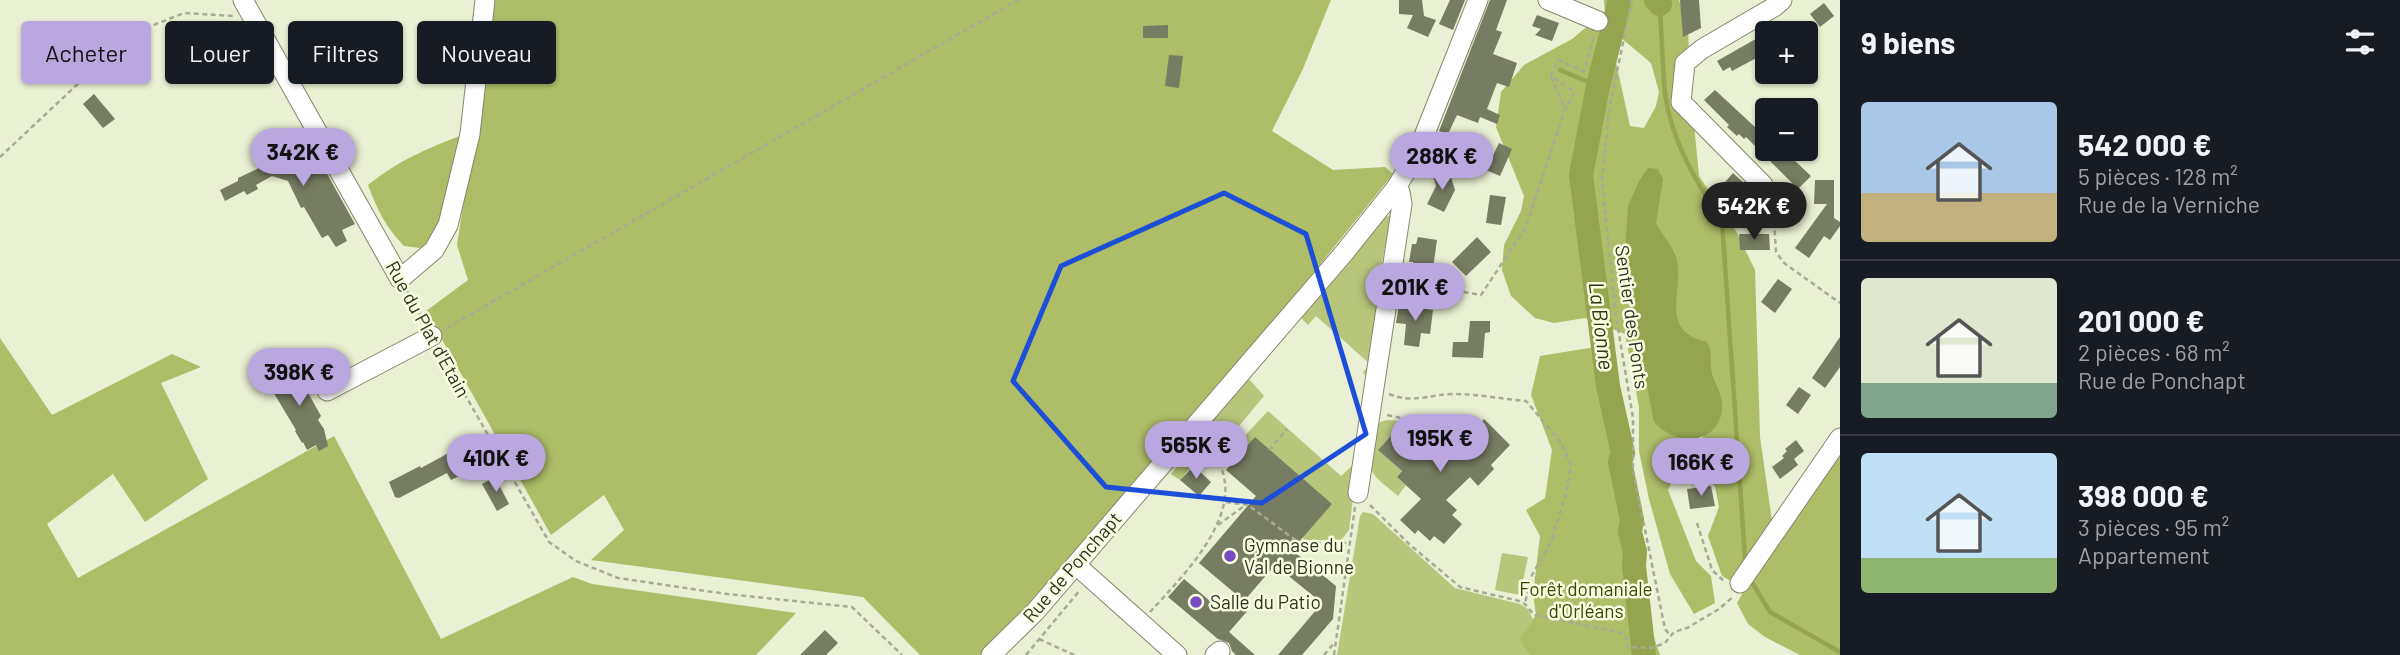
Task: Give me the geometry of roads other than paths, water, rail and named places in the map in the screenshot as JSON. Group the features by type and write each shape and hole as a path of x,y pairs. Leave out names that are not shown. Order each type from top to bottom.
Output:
{"street":[{"name":"Rue du Plat d'Etain","path":"247,8 400,279 434,250 448,225 470,134 485,0"},
{"name":"Rue de Ponchapt","path":"991,655 1083,571 1396,188 1418,151 1478,0"},
{"path":"1548,0 1598,21"},
{"path":"1771,206 1763,185 1681,102 1685,63 1702,49 1782,0"},
{"path":"1357,493 1402,204 1400,192 1396,188"},
{"path":"327,391 432,336"},
{"path":"1739,586 1840,438"},
{"path":"1083,571 1177,655"}],"waterway":[{"name":"La Bionne","path":"1620,0 1598,86 1581,175 1608,386 1623,453 1620,462 1632,520 1630,532 1635,552 1634,566 1644,655"},
{"path":"1656,0 1660,4"},
{"path":"1659,0 1668,110 1679,144 1694,176 1722,221 1745,558"},
{"path":"1560,70 1598,86"},
{"path":"1753,584 1770,612 1840,652"}],"place":[{"name":"Gymnase du Val de Bionne","path":"1230,556"},
{"name":"Salle du Patio","path":"1196,602"}],"park label":[{"name":"Forêt domaniale d'Orléans","path":"1586,600"}]}
